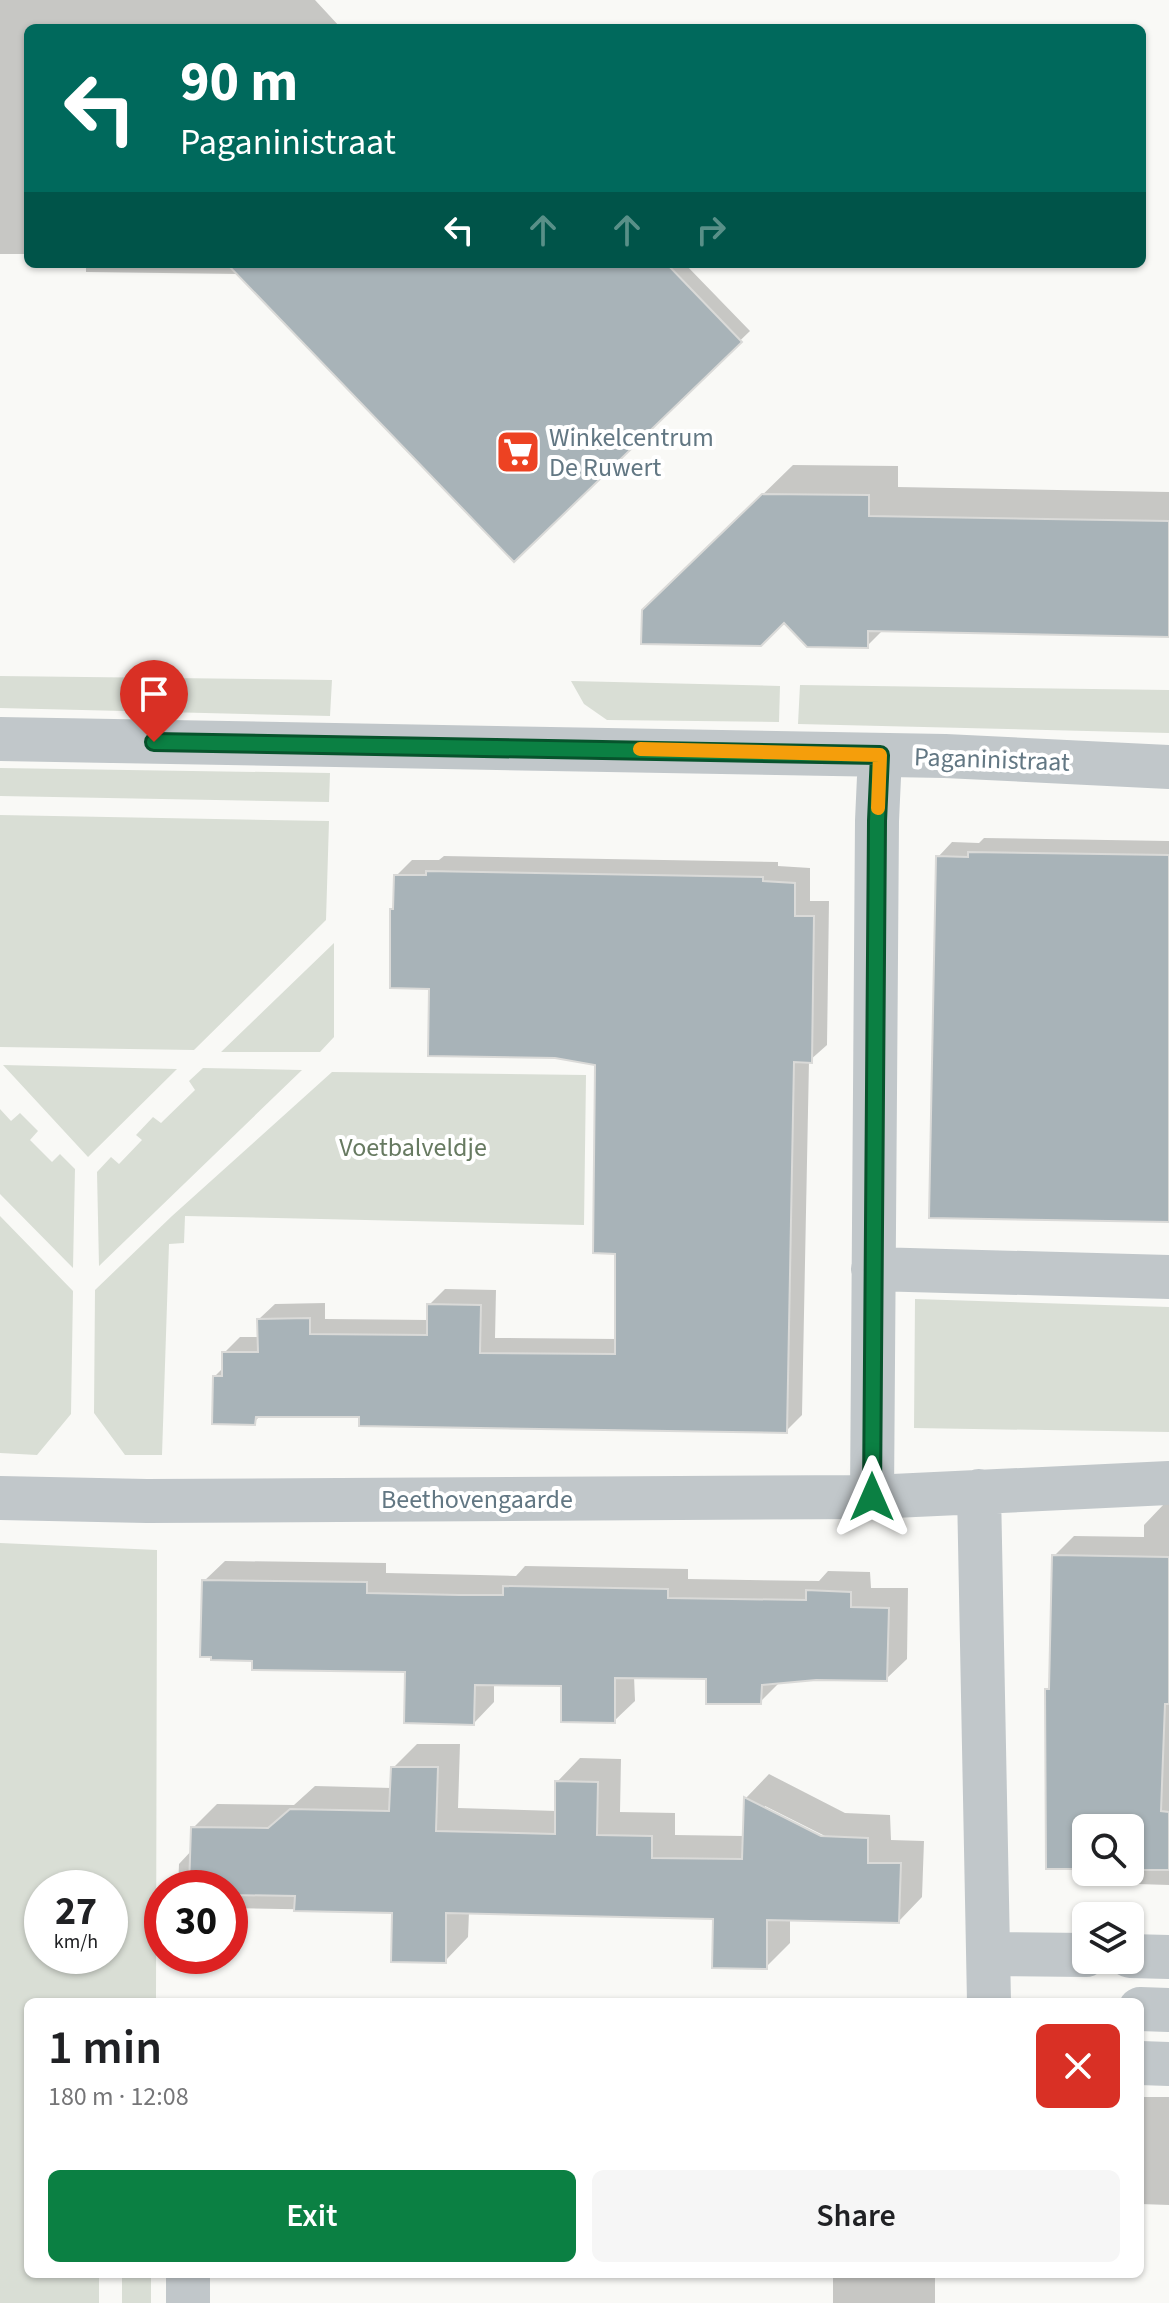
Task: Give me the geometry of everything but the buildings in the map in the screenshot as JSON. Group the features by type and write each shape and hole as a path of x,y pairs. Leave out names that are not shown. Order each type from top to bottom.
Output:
{"street":[{"name":"Paganinistraat","path":"0,739 880,755 1169,767"},
{"path":"872,1497 880,755"},
{"path":"873,1269 1169,1277"},
{"name":"Beethovengaarde","path":"0,1498 872,1497 1169,1483"},
{"path":"979,1491 989,1998"},
{"path":"989,1954 1072,1955"},
{"path":"1144,1956 1169,1957"},
{"path":"1144,2009 1169,2010"},
{"path":"1144,2063 1169,2064"},
{"path":"188,2278 188,2303"}],"green space":[{"path":"0,676 332,680 330,716 0,708"},
{"path":"571,681 780,686 779,722 607,720 584,704"},
{"path":"800,685 1169,690 1169,733 798,724"},
{"path":"0,768 330,773 329,802 0,796"},
{"path":"0,815 329,821 326,920 194,1050 0,1047"},
{"path":"334,943 334,1037 320,1052 221,1052"},
{"path":"3,1065 177,1069 88,1157"},
{"path":"203,1068 302,1070 99,1266 97,1172 111,1157 119,1164 142,1140 136,1135 153,1117 161,1123 195,1090 189,1081"},
{"name":"Voetbalveldje","path":"332,1072 586,1075 584,1225 185,1216 184,1243 169,1244 162,1455 125,1455 94,1413 95,1290"},
{"path":"0,1109 11,1121 20,1113 38,1131 30,1140 52,1162 60,1154 75,1169 73,1268 0,1194"},
{"path":"0,1216 73,1291 71,1414 37,1455 0,1453"},
{"path":"915,1299 1169,1307 1169,1432 914,1428"},
{"path":"0,1543 157,1550 156,1870 144,1870 144,1974 156,1974 156,1998 24,1998 24,2278 99,2278 99,2303 0,2303"},
{"path":"122,2278 151,2278 151,2303 122,2303"}],"slow traffic":[{"path":"640,749 880,755 878,808"}],"place":[{"name":"Winkelcentrum De Ruwert","path":"518,452"}],"route":[{"path":"154,742 880,755 872,1497"}]}
